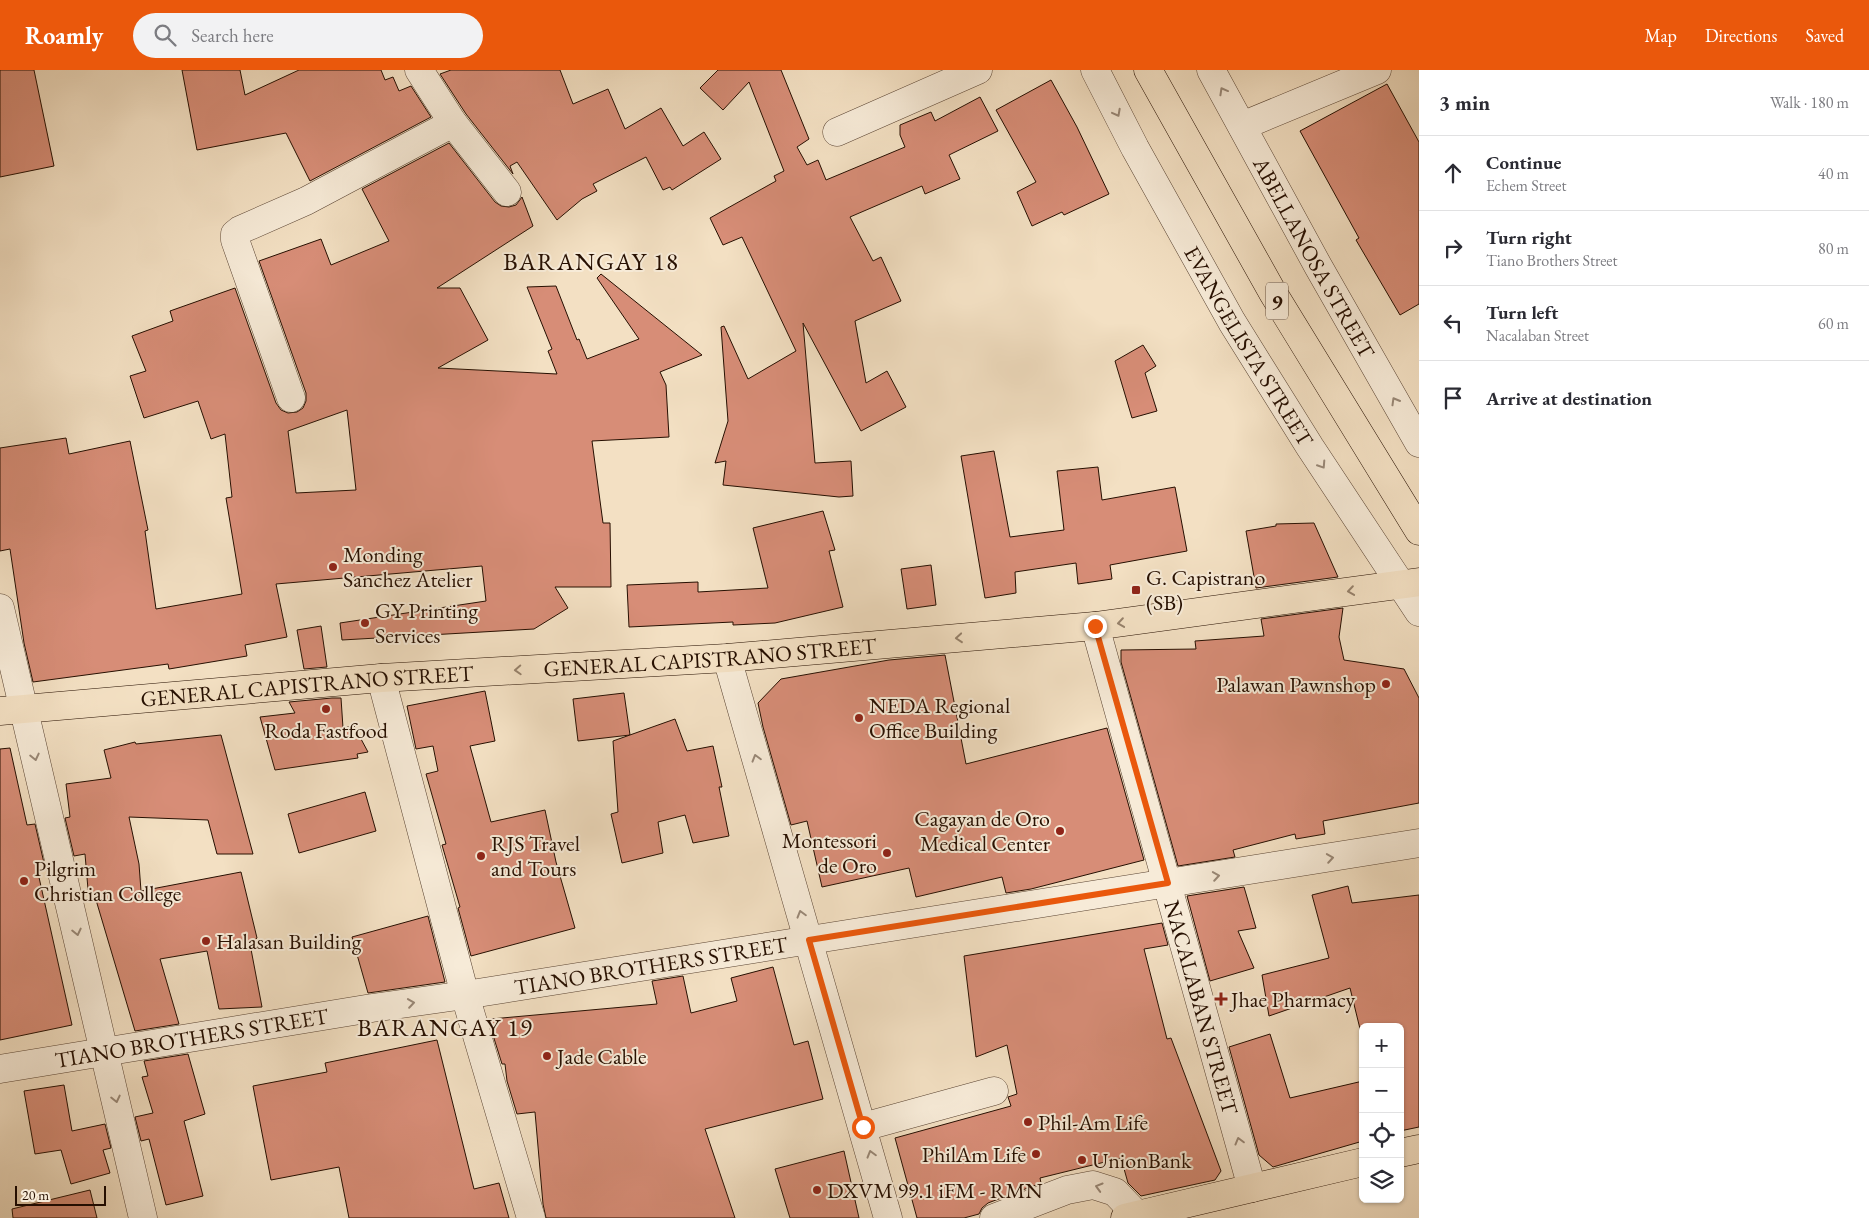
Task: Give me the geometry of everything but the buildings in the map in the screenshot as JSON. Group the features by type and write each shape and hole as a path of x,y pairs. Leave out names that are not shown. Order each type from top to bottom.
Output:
{"main road":[{"name":"9","path":"1148,70 1273,294 1419,531"},
{"name":"GENERAL CAPISTRANO STREET","path":"12,710 381,678 727,658 1095,626 1409,583"},
{"path":"1404,1152 1419,1149"},
{"path":"1131,1217 1359,1163"}],"street":[{"path":"419,70 453,123 507,192"},
{"path":"837,132 978,70"},
{"name":"EVANGELISTA STREET","path":"1094,70 1153,181 1232,322 1310,447 1409,583 1419,612"},
{"name":"ABELLANOSA STREET","path":"1211,70 1318,266 1419,443"},
{"path":"1242,126 1376,70"},
{"path":"291,398 238,249 235,234 240,230 306,201 453,123"},
{"path":"0,608 12,710 106,1052 143,1218"},
{"name":"NACALABAN STREET","path":"1095,626 1252,1188"},
{"path":"727,658 888,1218"},
{"path":"381,678 465,995 531,1218"},
{"name":"TIANO BROTHERS STREET","path":"0,1069 372,1008 465,995 1419,843"},
{"path":"863,1127 994,1091"},
{"path":"994,1218 1067,1190 1093,1184 1114,1192 1131,1217"}],"place":[{"name":"Monding Sanchez Atelier","path":"333,567"},
{"name":"G. Capistrano (SB)","path":"1136,590"},
{"name":"GY Printing Services","path":"365,623"},
{"name":"Palawan Pawnshop","path":"1386,684"},
{"name":"Roda Fastfood","path":"326,709"},
{"name":"NEDA Regional Office Building","path":"859,718"},
{"name":"Cagayan de Oro Medical Center","path":"1060,831"},
{"name":"Montessori de Oro","path":"887,853"},
{"name":"RJS Travel and Tours","path":"481,856"},
{"name":"Pilgrim Christian College","path":"24,881"},
{"name":"Halasan Building","path":"206,941"},
{"name":"Jhae Pharmacy","path":"1221,999"},
{"name":"Jade Cable","path":"547,1056"},
{"name":"Phil-Am Life","path":"1028,1122"},
{"name":"PhilAm Life","path":"1036,1154"},
{"name":"UnionBank","path":"1082,1160"},
{"name":"DXVM 99.1 iFM - RMN","path":"817,1190"}],"district":[{"name":"BARANGAY 18","path":"591,261"},
{"name":"BARANGAY 19","path":"445,1027"}],"route":[{"path":"863,1127 809,940 1168,883 1095,626"}]}
